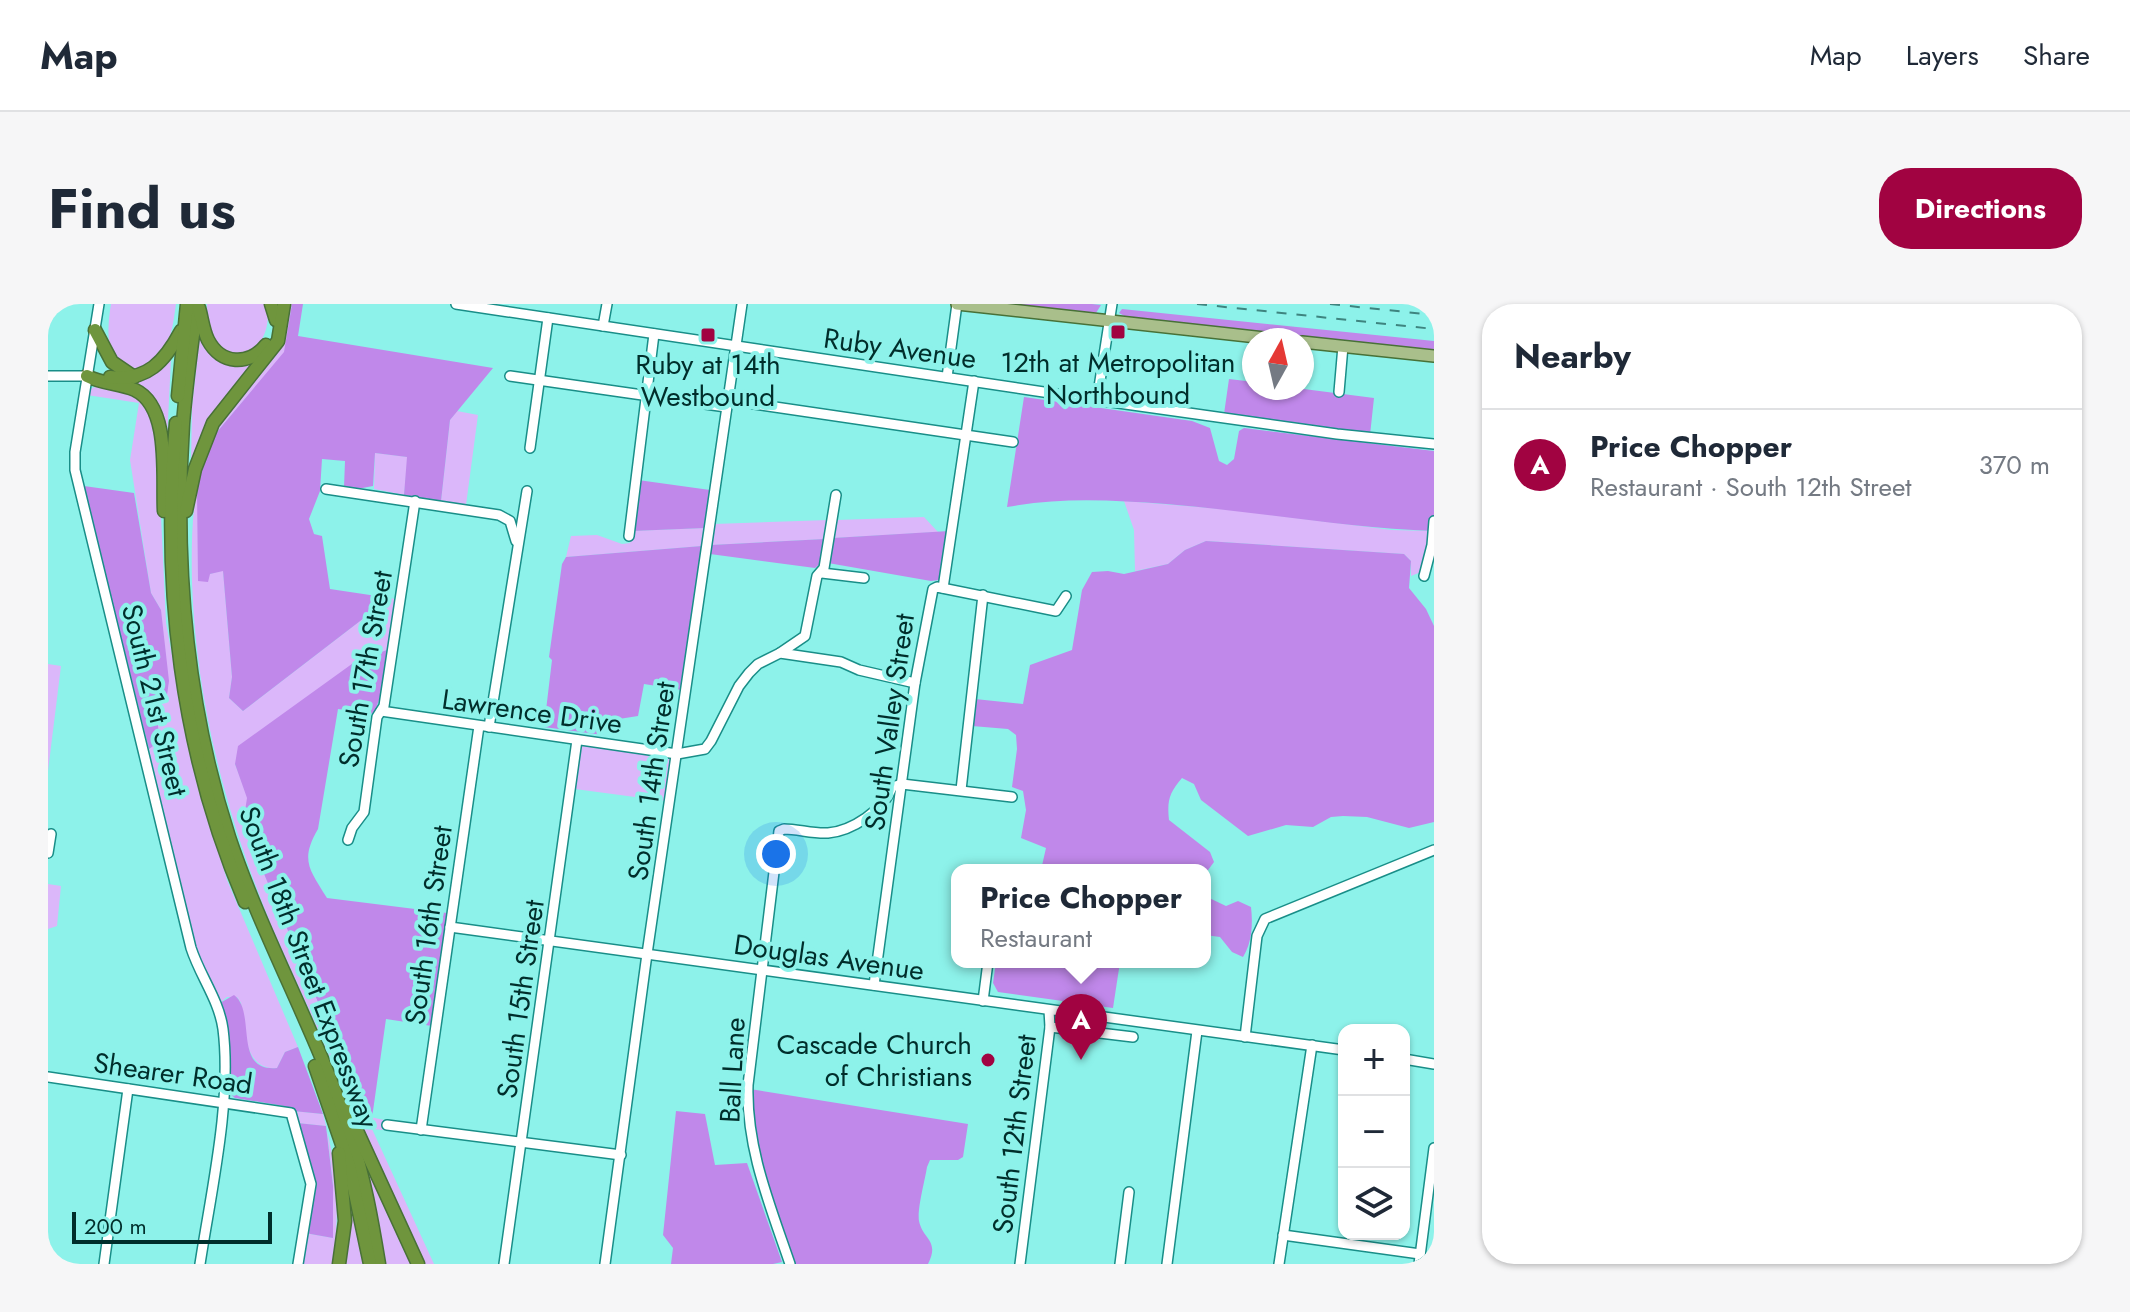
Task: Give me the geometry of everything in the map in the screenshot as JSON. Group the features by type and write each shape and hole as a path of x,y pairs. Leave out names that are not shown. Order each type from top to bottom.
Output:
{"highway":[{"name":"South 18th Street Expressway","path":"187,304 174,440 172,556 177,640 185,699 217,829 234,877 319,1075 349,1165 370,1264"},
{"path":"197,304 214,350 229,360 239,361 259,354 273,331 277,304"},
{"name":"South 18th Street Expressway","path":"197,304 183,423 180,542 184,621 192,682 214,785 247,885 351,1136 372,1215 379,1264"},
{"path":"271,304 276,320"},
{"path":"180,542 203,445 213,423 278,341 284,304"},
{"path":"87,376 134,377 155,369 171,351 185,324"},
{"path":"95,330 112,362 134,377"},
{"path":"87,376 98,382 132,389 148,400 155,410 161,435 164,511 172,556"},
{"path":"328,1075 356,1124 418,1264"},
{"path":"334,1122 345,1221 339,1264"}],"main road":[{"path":"957,304 1110,312 1242,333"},
{"path":"1314,343 1434,356"}],"street":[{"name":"South 21st Street","path":"99,304 75,452 75,470 191,948 216,1004 223,1028 223,1102 200,1264"},
{"name":"Ruby Avenue","path":"456,304 513,309 548,318 1097,400 1337,434 1434,444"},
{"path":"603,326 607,304"},
{"name":"South 14th Street","path":"605,1264 742,304"},
{"path":"947,377 957,304"},
{"path":"1097,400 1110,312"},
{"path":"530,448 548,318"},
{"path":"629,536 654,334"},
{"path":"1339,392 1343,346"},
{"path":"48,376 87,376"},
{"path":"510,376 1013,442"},
{"name":"South Valley Street","path":"874,985 915,683 932,591 943,588 974,381"},
{"path":"326,489 499,515 510,521 517,544"},
{"name":"South 16th Street","path":"421,1130 450,927 527,491"},
{"path":"822,573 836,495"},
{"name":"South 17th Street","path":"348,840 352,828 364,812 377,717 384,706 415,501"},
{"path":"1424,576 1434,521"},
{"path":"677,754 705,749 749,673 758,664 805,636 817,576 822,573 864,578"},
{"path":"943,588 1056,611 1066,596"},
{"path":"961,790 983,595"},
{"path":"780,653 841,662 859,670 915,683"},
{"name":"Lawrence Drive","path":"381,711 677,754"},
{"name":"South 15th Street","path":"504,1264 577,740"},
{"path":"902,784 1012,797"},
{"name":"Ball Lane","path":"790,1264 753,1153 747,1116 748,1085 779,831 791,829 828,833 842,830 872,813 889,797 892,787 902,784"},
{"path":"48,853 51,834"},
{"path":"1245,1037 1257,936 1265,919 1434,850"},
{"name":"Douglas Avenue","path":"450,927 1338,1049"},
{"name":"South 12th Street","path":"983,1001 987,968"},
{"name":"South 12th Street","path":"1020,1264 1050,1027 1049,1010"},
{"path":"1050,1027 1133,1037"},
{"path":"1167,1264 1197,1031"},
{"path":"1279,1264 1312,1045"},
{"path":"1410,1060 1434,1064"},
{"name":"Shearer Road","path":"48,1077 291,1113 311,1184 298,1264"},
{"path":"104,1264 128,1089"},
{"path":"387,1125 621,1155"},
{"path":"1283,1235 1419,1259 1431,1194 1434,1148"},
{"path":"1120,1264 1129,1192"}],"shaded area":[{"path":"111,304 176,304 168,342 158,355 140,368 128,367 114,355 109,336"},
{"path":"207,304 267,304 265,332 249,355 230,354 217,345 209,325"},
{"path":"289,304 292,304 285,352 217,432 210,574 223,570 232,677 229,698 243,711 390,598 395,599 387,650 356,661 235,764 248,798 243,824 366,1116 384,1120 384,1130 372,1129 434,1264 423,1264 271,925 227,799 200,671 192,564 194,508 200,473 218,424 277,352 286,331"},
{"path":"292,304 303,304 298,336 493,368 450,420 441,501 404,495 407,457 375,453 373,486 357,489 344,487 345,461 322,459 320,491 309,519 314,534 322,536 330,589 390,598 243,711 229,698 232,677 223,571 210,574 208,582 198,581 197,489 205,456 217,432 284,352"},
{"path":"1000,304 1092,304 1101,305 1096,313"},
{"path":"1122,309 1307,328 1242,330 1128,318 1119,313"},
{"path":"1314,329 1434,341 1434,350 1314,337"},
{"path":"200,334 209,348 256,361 191,464 192,406"},
{"path":"169,358 167,441 164,428 129,382"},
{"path":"1229,379 1242,381 1242,400 1314,400 1314,390 1374,398 1370,435 1224,414"},
{"path":"99,386 137,398 147,409 157,431 166,623 191,757 227,880 298,1047 285,1052 277,1068 266,1067 252,1055 245,1035 241,1003 237,997 227,997 220,1003 196,951 149,749 157,741 155,707 162,702 161,610 151,593 130,460 139,403 87,395 92,388"},
{"path":"1024,397 1192,421 1210,428 1219,461 1227,465 1234,459 1239,431 1244,428 1434,451 1434,531 1126,501 1086,500 1007,507"},
{"path":"457,411 478,415 466,505 441,501 450,420"},
{"path":"375,453 408,457 404,495 374,489"},
{"path":"638,480 710,490 705,528 632,531"},
{"path":"84,486 134,493 151,593 161,610 169,681 167,695 155,707 158,736 149,749"},
{"path":"1124,501 1223,509 1392,530 1430,531 1430,542 1421,572 1411,576 1411,561 1404,554 1206,541 1185,550 1168,564 1135,571 1134,530"},
{"path":"924,517 938,532 833,538 837,520"},
{"path":"828,520 825,539 711,545 714,524"},
{"path":"705,528 702,546 566,557 571,536 597,535 622,544 630,543 632,531"},
{"path":"949,531 939,580 828,563 833,538"},
{"path":"825,539 821,563 815,568 710,554 711,545"},
{"path":"1206,541 1404,554 1411,561 1409,588 1426,609 1434,626 1434,822 1409,828 1367,817 1343,816 1331,817 1313,827 1286,825 1248,836 1201,800 1194,784 1182,778 1170,798 1169,820 1210,852 1214,862 1211,866 1042,864 1046,848 1021,838 1026,810 1023,791 1012,787 1016,735 1008,729 972,726 975,699 1023,704 1030,665 1072,650 1082,590 1092,572 1124,574 1168,564 1185,550"},
{"path":"702,546 682,690 644,684 638,716 606,721 603,735 544,727 552,660 549,657 562,564 566,557"},
{"path":"387,650 380,697 374,714 338,709 318,829 308,857 311,872 327,898 447,913 432,1026 386,1019 372,1118 366,1116 243,824 247,798 235,764 238,746 356,661"},
{"path":"48,664 61,666 48,771"},
{"path":"583,745 670,757 665,801 575,789"},
{"path":"48,884 61,886 57,926 48,929"},
{"path":"1211,899 1226,906 1238,901 1251,907 1251,933 1243,957 1232,952 1220,937 1211,936"},
{"path":"995,968 1119,968 1113,1008 998,992 993,983"},
{"path":"234,995 241,1003 247,1039 255,1061 263,1067 277,1068 285,1052 298,1047 323,1114 293,1111 284,1106 235,1098 230,1094 227,1030 220,1003"},
{"path":"750,1089 968,1124 963,1157 958,1160 930,1160 927,1167 919,1221 931,1245 928,1264 793,1264 756,1155"},
{"path":"293,1111 323,1114 326,1126 297,1123"},
{"path":"676,1111 705,1114 715,1165 747,1163 782,1262 671,1264 673,1248 663,1235"},
{"path":"297,1123 326,1126 333,1186 333,1238 305,1233 312,1195"},
{"path":"327,1131 337,1197 333,1264 300,1264 305,1233 333,1238 333,1186"},
{"path":"360,1148 414,1264 386,1264"},
{"path":"349,1197 363,1264 341,1264"}],"railway":[{"path":"1197,304 1434,329"},
{"path":"1330,304 1434,315"}],"place":[{"name":"12th at Metropolitan Northbound","path":"1118,332"},
{"name":"Ruby at 14th Westbound","path":"708,335"},
{"name":"Cascade Church of Christians","path":"988,1060"},
{"name":"Price Chopper","path":"1081,1060"}]}
